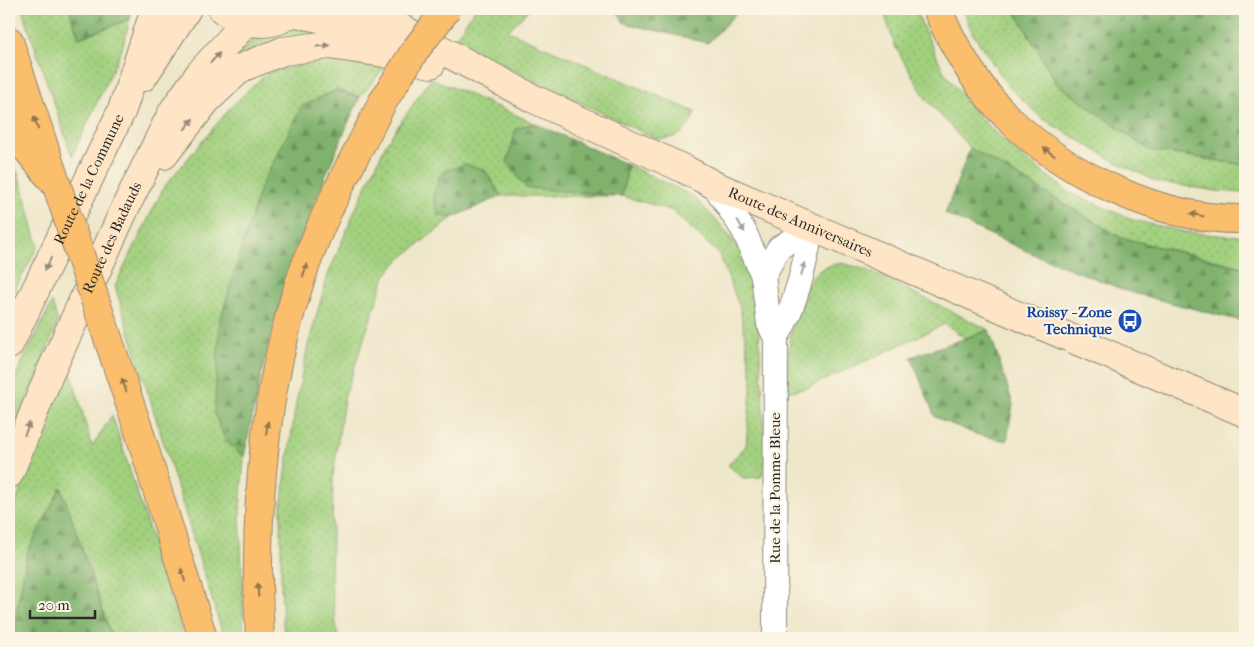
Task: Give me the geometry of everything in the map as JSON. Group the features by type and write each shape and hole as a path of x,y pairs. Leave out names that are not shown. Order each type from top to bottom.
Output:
{"main road":[{"name":"Route de la Commune","path":"9,345 122,110 155,9"},
{"path":"122,110 187,9"},
{"path":"222,9 232,17 246,22 262,23 278,20 294,10 337,22 389,41 434,65"},
{"name":"Route des Anniversaires","path":"365,9 534,99 684,169 714,186 1245,413"},
{"path":"380,9 400,28"},
{"path":"260,638 258,583 259,511 270,404 290,316 321,226 382,103 416,49 447,9"},
{"path":"937,9 949,34 975,78 1006,116 1046,150 1089,177 1134,198 1198,216 1245,219"},
{"name":"Route des Badauds","path":"9,474 49,375 127,204 173,111 200,73 246,22"},
{"path":"9,40 139,431 203,638"},
{"path":"127,204 207,100 241,68 283,51 329,45 384,53 434,65 534,99"},
{"path":"9,105 26,148 57,186"}],"street":[{"name":"Rue de la Pomme Bleue","path":"714,186 744,231 763,276 769,324 776,338 775,638"},
{"name":"Rue de la Pomme Bleue","path":"776,338 790,310 804,264 812,227"},
{"path":"763,276 778,248 812,227"}],"green space":[{"path":"22,9 69,9 79,38 130,19 122,49 72,156"},
{"path":"69,9 133,9 130,19 79,38"},
{"path":"475,9 529,9 508,31 695,112 689,125 676,136 656,139 453,41"},
{"path":"615,9 740,9 708,43 624,23"},
{"path":"883,9 915,9 943,70 972,110 1016,152 1070,193 1133,220 1185,232 1228,236 1245,235 1245,266 1122,238 970,148 926,99 895,46"},
{"path":"963,9 1014,9 1057,84 1149,150 1245,165 1245,193 1217,191 1158,182 1116,162 1043,119 1009,87 973,34"},
{"path":"1014,9 1245,9 1245,165 1149,150 1057,84"},
{"path":"307,23 343,32 229,62 254,38"},
{"path":"343,55 385,67 360,97 336,90 225,440 244,457 240,510 244,638 224,638 115,286 164,187 232,106 267,73"},
{"path":"431,78 534,123 516,129 622,196 501,196 485,170 439,214 452,218 399,260 385,276 344,398 333,476 331,585 338,638 284,638 281,586 281,508 296,403 308,345 328,275 356,208 386,144"},
{"path":"336,90 360,97 323,183 290,271 268,346 244,457 225,440 214,413 220,320 260,188 302,106"},
{"path":"534,123 628,165 622,196 526,188 507,162 516,129"},
{"path":"970,148 1122,238 1245,268 1245,322 1129,292 1033,254 945,214"},
{"path":"9,152 21,182 9,218"},
{"path":"465,164 485,170 501,196 452,218 438,215 433,195 442,172"},
{"path":"628,165 693,196 718,222 747,258 758,315 766,460 761,477 743,478 728,465 746,446 752,379 740,308 719,254 671,210 622,196"},
{"path":"21,182 38,246 9,301 9,218"},
{"path":"841,263 868,270 989,330 965,338 945,324 807,388 786,392 789,345 792,327 802,295 810,281 821,269"},
{"path":"52,302 58,322 9,444 9,389"},
{"path":"989,330 1013,404 1007,441 975,434 935,417 911,357"},
{"path":"71,372 92,447 112,415 184,638 112,638 61,487 27,553 16,616 15,638 9,638 9,526 23,481 50,412"},
{"path":"61,487 112,638 15,638 16,616 27,553"}],"place":[{"name":"Roissy - Zone Technique","path":"1130,321"}]}
